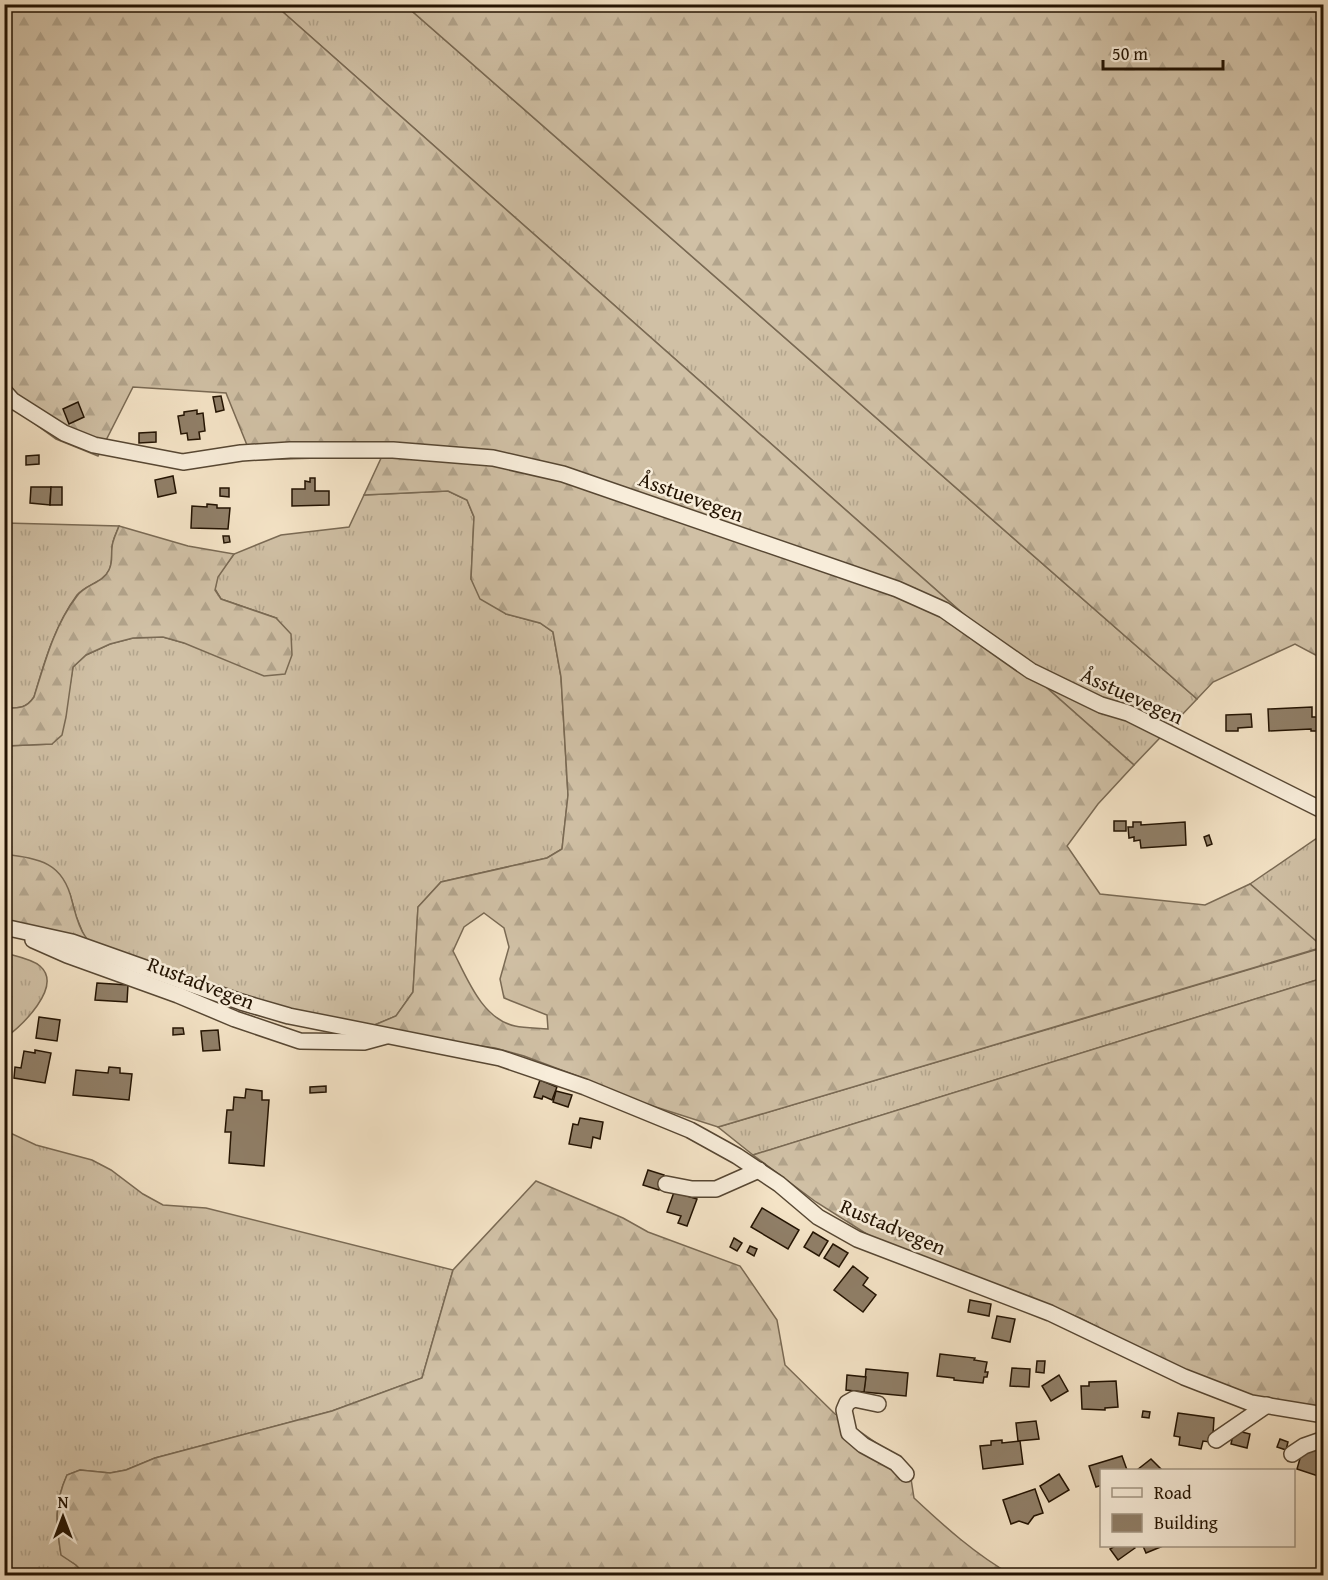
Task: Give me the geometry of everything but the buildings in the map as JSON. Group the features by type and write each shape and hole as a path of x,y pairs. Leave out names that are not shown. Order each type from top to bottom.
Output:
{"street":[{"name":"Åsstuevegen","path":"4,391 12,400 64,433 94,445 183,462 251,452 393,450 493,458 563,474 723,531 841,569 935,606 944,610 1031,672 1101,705 1128,713 1323,811"},
{"name":"Rustadvegen","path":"4,927 67,955 178,995 235,1019 300,1041 364,1042 388,1036"},
{"name":"Rustadvegen","path":"4,927 92,949 241,1002 290,1016 500,1058 585,1087 690,1130 759,1170 818,1217 857,1239 1050,1313 1184,1377 1251,1403 1323,1415"},
{"path":"666,1184 692,1189 716,1189 759,1170"},
{"path":"878,1404 854,1400 847,1403 844,1410 849,1433 863,1445 896,1464 906,1474"},
{"path":"1216,1440 1267,1405"},
{"path":"1292,1454 1304,1446 1323,1439"}],"green space":[{"path":"5,5 275,5 1134,765 1098,804 1067,846 1100,894 1205,905 1250,884 1323,947 718,1127 631,1099 524,1056 495,1048 365,1029 396,1016 413,992 418,907 441,882 547,858 562,849 568,795 561,677 553,632 540,623 506,614 480,599 471,579 474,517 467,500 448,491 364,495 382,456 253,460 226,393 133,387 98,456 56,439 5,402","holes":["484,913 504,928 509,947 500,979 504,998 547,1015 548,1029 515,1026 493,1015 470,985 453,951 464,927"]},
{"path":"275,5 405,5 1197,699 1134,765"},
{"path":"405,5 1323,5 1323,659 1295,644 1213,682 1197,699"},
{"path":"448,491 467,500 474,517 471,579 506,614 540,623 553,632 561,677 568,795 562,849 547,858 441,882 418,907 413,992 396,1016 365,1029 281,1022 135,962 107,953 85,938 70,894 11,855 5,854 5,746 52,744 69,691 73,667 86,655 110,644 133,638 163,637 184,643 276,618 221,599 215,589 217,577 234,554 281,535 349,527 364,495"},
{"path":"5,523 119,526 113,542 109,570 103,578 77,595 56,631 34,697 25,706 14,708 5,708"},
{"path":"119,526 188,546 234,554 218,577 215,590 221,599 276,618 291,634 292,655 285,674 264,676 184,643 163,637 133,638 110,644 86,655 73,667 62,735 52,744 5,746 5,708 25,706 34,697 51,645 69,608 81,592 103,578 109,570 113,542"},
{"path":"1323,834 1323,978 753,1155 718,1127 1322,948 1250,884"},
{"path":"4,854 39,861 56,870 68,888 83,932 89,941 107,953 5,925"},
{"path":"5,953 40,966 46,975 47,985 37,1006 5,1038"},
{"path":"1323,978 1323,1410 1250,1398 1176,1367 1080,1318 873,1238 816,1202 753,1155"},
{"path":"4,1123 8,1132 36,1145 92,1160 163,1205 206,1208 453,1270 422,1378 332,1411 155,1458 126,1470 110,1473 80,1470 67,1475 60,1495 57,1514 61,1554 86,1575 5,1575"},
{"path":"536,1181 623,1218 648,1232 740,1266 777,1320 785,1365 835,1414 909,1466 914,1498 973,1549 1012,1575 86,1575 61,1555 57,1514 60,1495 67,1475 80,1470 110,1473 126,1470 155,1458 332,1411 422,1378 453,1270"}]}
